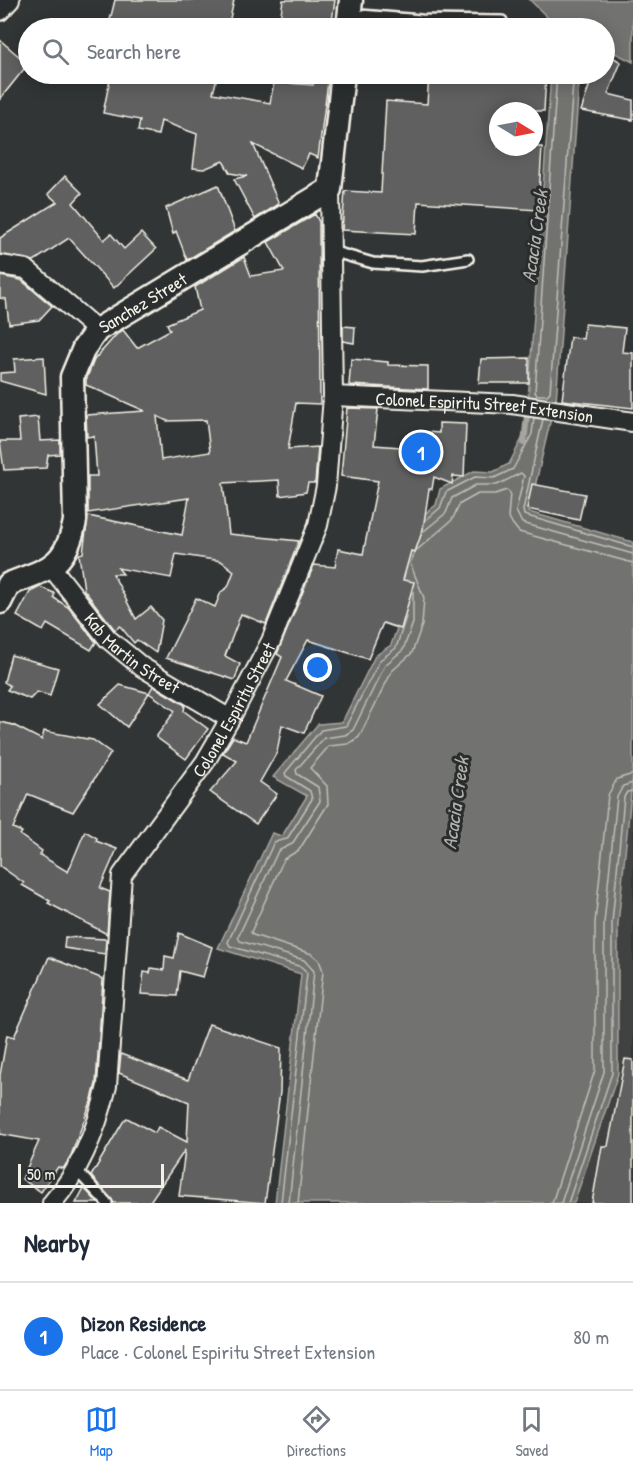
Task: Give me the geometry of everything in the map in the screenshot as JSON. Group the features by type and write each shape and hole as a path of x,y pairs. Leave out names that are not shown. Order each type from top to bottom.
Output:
{"street":[{"path":"0,11 10,0"},
{"path":"330,189 342,84"},
{"name":"Colonel Espiritu Street","path":"52,1203 76,1170 94,1132 106,1086 122,875 205,762 230,719 271,641 318,525 326,486 333,396 330,189"},
{"name":"Sanchez Street","path":"52,568 71,542 75,521 72,377 84,348 97,330 330,189"},
{"path":"0,265 26,269 97,330"},
{"name":"Colonel Espiritu Street Extension","path":"333,396 512,404 633,422"},
{"path":"3,589 52,568"},
{"name":"Kab Martin Street","path":"52,568 108,639 142,667 230,719"}],"lane":[{"path":"349,14 397,18"},
{"path":"331,251 372,263 422,266 468,260"},
{"path":"76,1170 107,1203"}],"shaded area":[{"path":"633,773 633,1203 574,1203 618,1074 618,924"}],"water":[{"path":"530,0 633,0 633,62 615,53 615,18 548,18"},
{"path":"550,84 579,84 556,402 528,400"},
{"path":"527,410 552,414 529,512 633,542 633,773 618,924 618,1074 574,1203 275,1203 301,974 218,948 272,833 282,836 307,796 273,777 318,724 342,722 375,656 391,645 400,620 405,529 436,505 440,489 474,471 493,472 509,464 526,431"}],"building":[{"path":"115,0 234,0 230,18 110,18"},
{"path":"283,0 335,0 332,18 280,18"},
{"path":"0,40 18,55 18,76 0,99"},
{"path":"615,58 621,62 615,77"},
{"path":"109,84 215,84 213,93 270,103 274,84 328,84 318,158 309,154 302,168 253,144 279,204 255,219 234,179 247,176 230,173 223,161 204,169 193,168 197,134 161,121 158,135 138,131 140,120 103,113"},
{"path":"428,84 545,84 544,111 543,102 489,102 489,156 541,156 538,210 418,202 416,234 342,230 345,191 381,193 386,101 427,104"},
{"path":"590,84 612,84 608,94 633,100 633,120 581,111"},
{"path":"65,176 82,193 73,203 104,240 111,234 124,249 141,233 156,249 114,288 69,238 34,261 0,254 0,238 57,202 48,194"},
{"path":"218,185 235,231 187,260 176,231 173,234 166,208"},
{"path":"315,214 319,222 320,404 296,403 288,449 318,447 315,483 308,483 306,492 280,496 279,480 223,483 229,534 299,541 266,624 241,614 225,656 240,664 235,680 166,658 196,598 215,607 221,592 228,587 234,571 221,561 176,554 171,578 118,568 123,574 113,574 136,619 151,607 162,620 156,653 137,640 134,643 120,626 115,630 84,590 79,554 83,553 88,516 182,535 189,498 88,513 88,476 97,476 94,436 87,437 86,415 145,411 86,385 86,380 94,360 116,335 123,330 137,348 170,330 167,324 200,310 195,287 244,257 251,276 284,271 268,242","holes":["157,416 167,421 206,420 210,452 161,460"]},
{"path":"0,276 21,280 52,306 39,320 9,324 6,299 0,298"},
{"path":"585,324 625,328 622,352 633,353 633,408 562,400 570,337 583,339"},
{"path":"343,326 355,327 354,343 343,341"},
{"path":"44,357 46,394 0,381 0,373 15,372 14,359"},
{"path":"529,358 529,383 479,383 481,359"},
{"path":"351,359 388,362 388,365 428,366 428,389 349,385"},
{"path":"347,408 378,409 374,445 414,448 415,431 439,433 439,423 466,424 464,477 453,476 452,484 434,477 432,489 429,489 423,529 415,552 411,551 403,580 414,582 401,629 383,623 368,659 308,640 286,681 321,696 304,733 282,725 277,752 260,782 277,794 256,824 210,792 237,761 223,753 233,737 246,742 282,657 277,654 314,565 335,567 338,549 363,554 378,481 341,476"},
{"path":"38,417 40,441 60,440 60,454 48,455 46,468 4,470 0,441 20,441 18,419"},
{"path":"532,484 585,494 579,520 527,509"},
{"path":"40,587 54,593 54,598 68,607 96,642 91,650 47,624 43,631 17,616 30,592"},
{"path":"11,655 58,668 50,696 37,692 30,699 7,690 10,686 4,682"},
{"path":"120,685 149,693 127,727 100,704"},
{"path":"153,686 185,705 184,711 208,729 186,759 156,737 175,711 149,693"},
{"path":"0,722 13,725 42,740 44,731 93,740 111,753 73,812 28,794 13,828 22,832 20,835 42,851 40,855 68,872 85,831 97,838 96,841 117,849 100,888 110,892 107,934 48,903 50,901 22,885 24,883 0,866"},
{"path":"179,933 212,947 203,977 180,971 177,996 141,994 144,972 150,973 151,968 164,970 165,956 174,958"},
{"path":"65,937 106,939 105,954 64,948"},
{"path":"49,957 103,979 96,1084 92,1099 70,1158 63,1169 58,1167 41,1192 22,1179 39,1141 0,1134 0,1075 7,1035 14,1037"},
{"path":"209,1024 281,1048 280,1092 265,1203 179,1196 185,1150 149,1203 114,1203 91,1176 123,1122 127,1118 155,1133 158,1127 187,1142 189,1102 119,1073 121,1054 188,1080"},
{"path":"625,1059 633,1060 633,1203 592,1203 602,1146 608,1146"},
{"path":"84,1188 98,1203 76,1203"}],"waterway":[{"name":"Acacia Creek","path":"524,443 527,414"}],"place":[{"name":"Dizon Residence","path":"421,452"}]}
